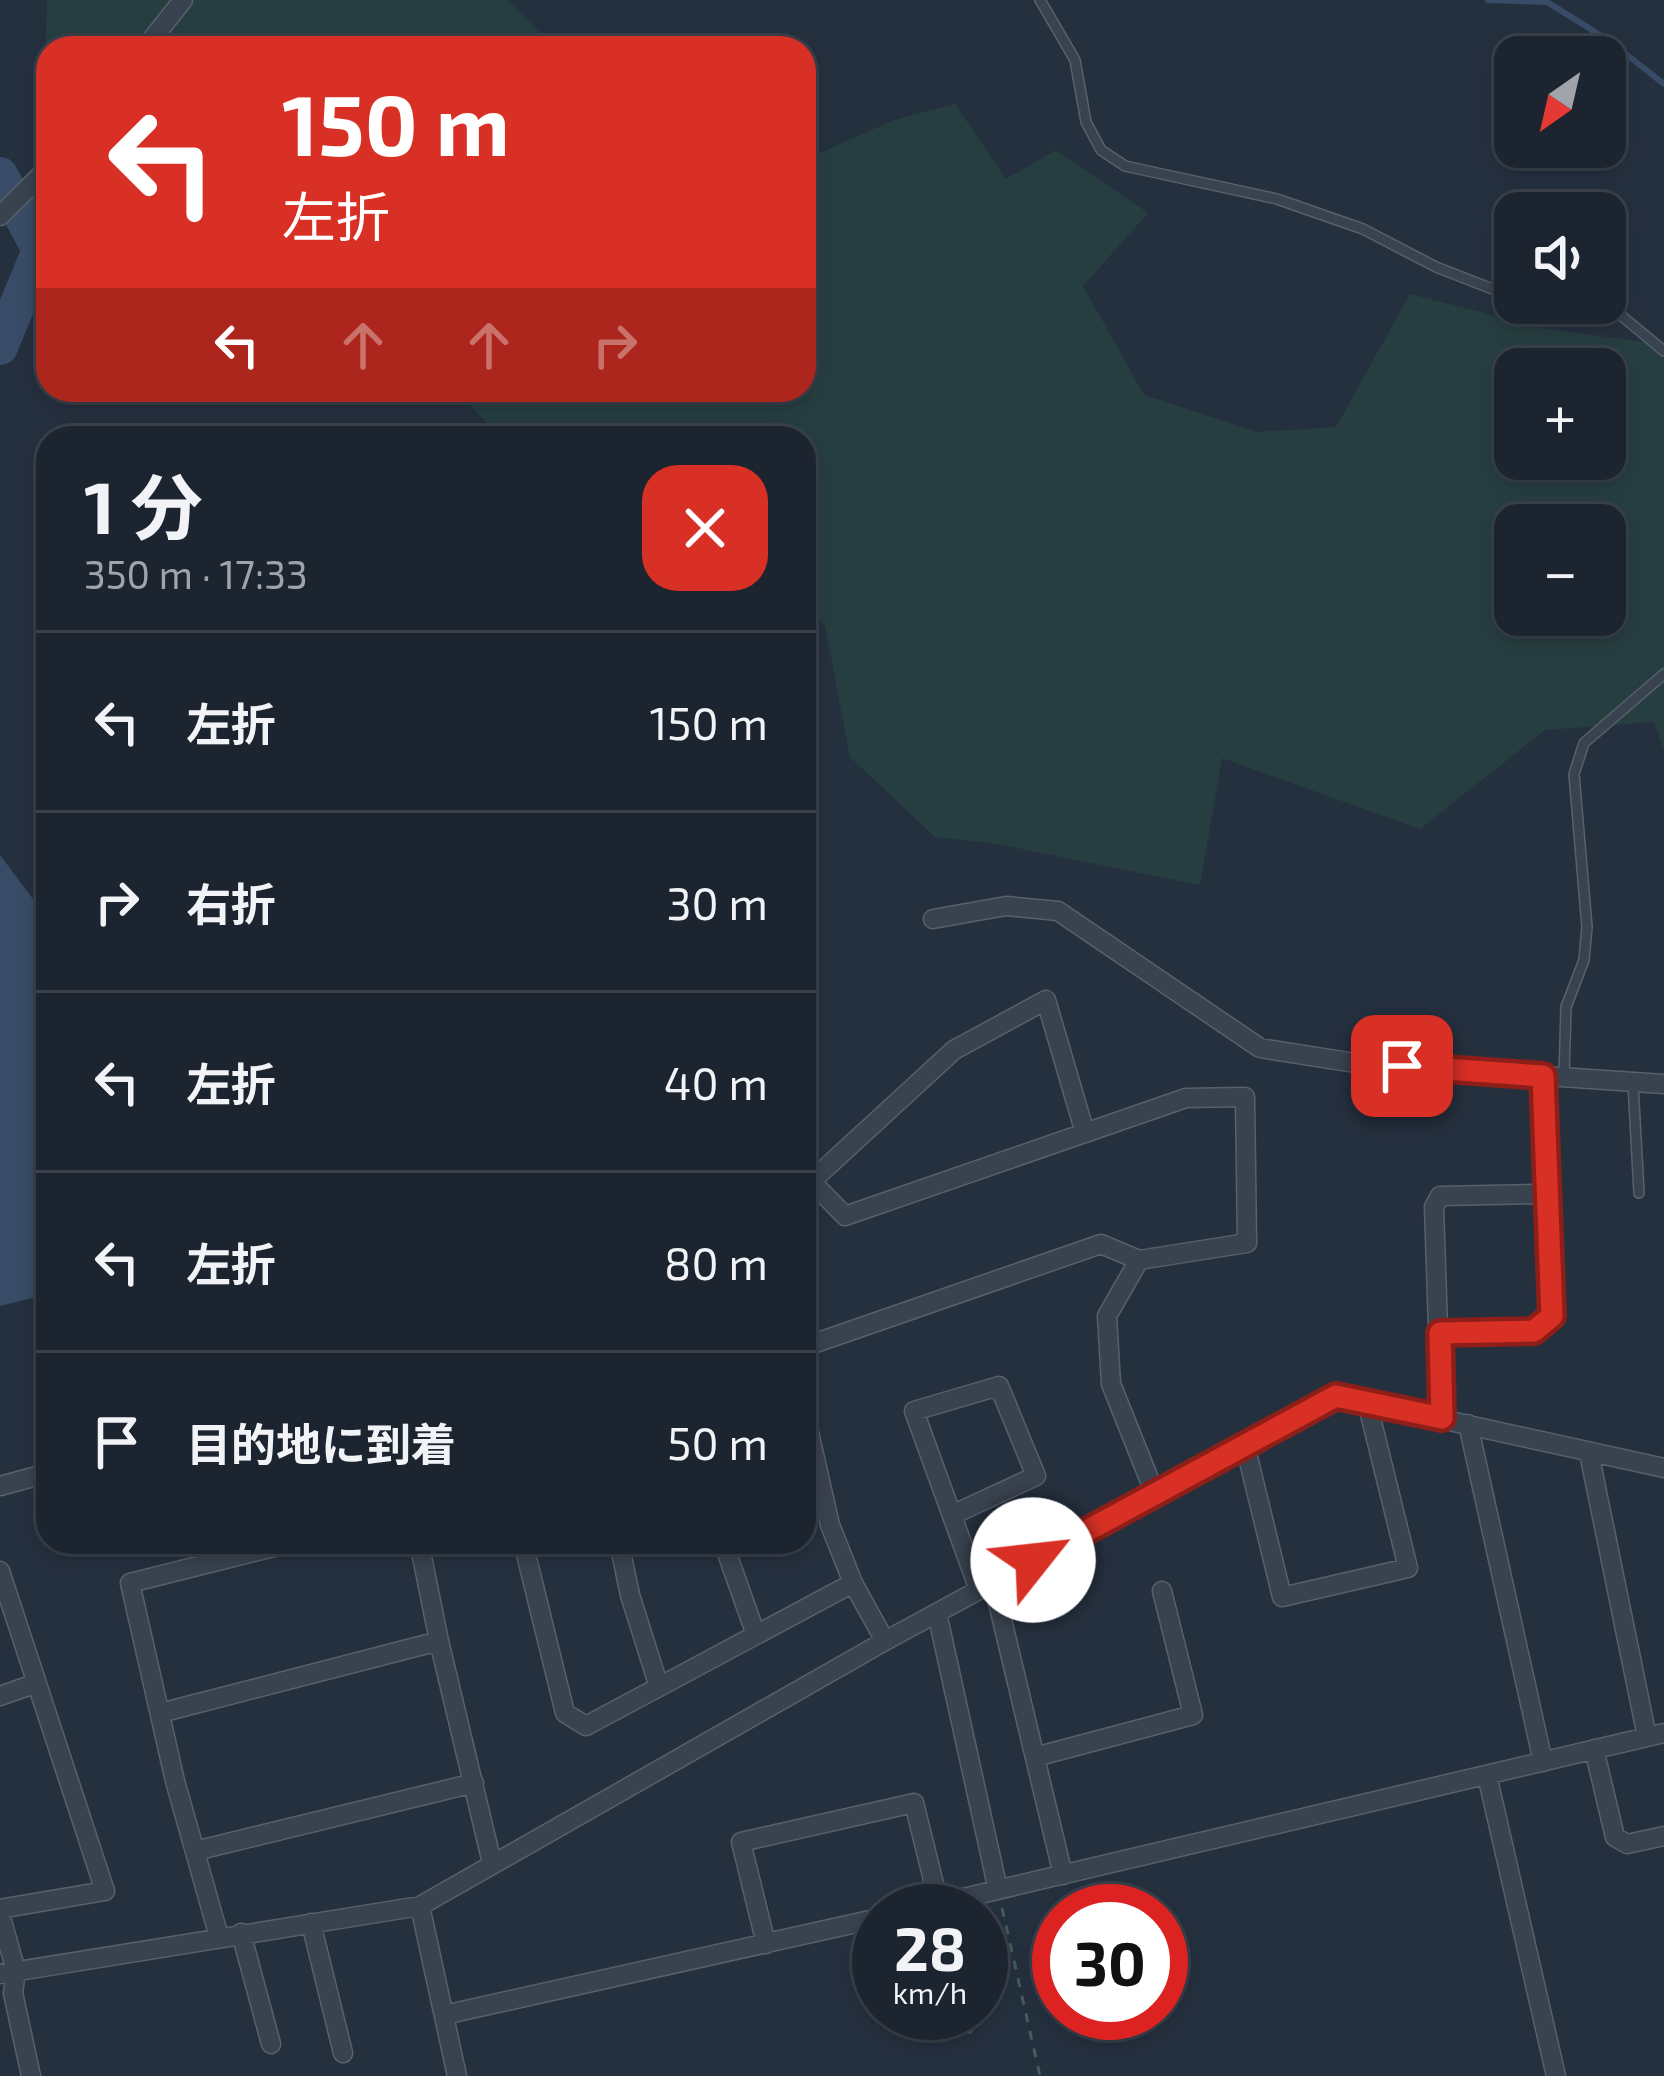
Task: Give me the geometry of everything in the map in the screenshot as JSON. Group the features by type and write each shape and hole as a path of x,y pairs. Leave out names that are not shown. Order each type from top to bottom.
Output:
{"street":[{"path":"154,36 183,0"},
{"path":"0,216 36,180"},
{"path":"933,919 1006,906 1058,911 1260,1048 1354,1063 1664,1084"},
{"path":"816,1177 954,1050 1046,1000 1084,1133"},
{"path":"816,1191 845,1216 1186,1098 1245,1097 1247,1243 1139,1259 1101,1244 816,1343"},
{"path":"1440,1333 1534,1331 1552,1316 1546,1202 1535,1194 1441,1196 1434,1208 1442,1418"},
{"path":"1139,1259 1107,1316 1111,1384 1155,1494"},
{"path":"952,1516 1036,1476 999,1385 914,1411 952,1516 986,1586 1063,1875"},
{"path":"8,1972 420,1906 937,1612 1336,1396 1664,1468"},
{"path":"1245,1445 1282,1598 1408,1568 1367,1402"},
{"path":"1468,1424 1543,1762"},
{"path":"1008,1888 1655,1735 1589,1453"},
{"path":"816,1464 830,1525 853,1582 885,1641"},
{"path":"0,1486 36,1476"},
{"path":"219,1936 130,1583 246,1554"},
{"path":"421,1554 492,1863"},
{"path":"526,1554 565,1713 586,1726 853,1582"},
{"path":"621,1554 659,1687"},
{"path":"727,1554 756,1635"},
{"path":"0,1571 105,1891 0,1911 31,2076"},
{"path":"1035,1757 1193,1715 1162,1592"},
{"path":"937,1612 997,1884"},
{"path":"160,1713 439,1641"},
{"path":"0,1696 34,1684"},
{"path":"1594,1749 1615,1837 1627,1844 1664,1836"},
{"path":"1487,1774 1556,2076"},
{"path":"195,1851 474,1783"},
{"path":"766,1944 741,1842 914,1804 934,1884"},
{"path":"420,1906 457,2076"},
{"path":"311,1923 343,2053"},
{"path":"444,2015 852,1924"},
{"path":"241,1933 271,2044"}],"lane":[{"path":"1040,0 1076,61 1086,122 1101,150 1125,166 1277,199 1363,229 1436,267 1494,290"},
{"path":"1626,320 1664,352"},
{"path":"1564,1077 1566,1007 1584,960 1587,927 1574,774 1577,755 1584,743 1664,674"},
{"path":"1543,1076 1546,1202"},
{"path":"1633,1082 1639,1192"}],"path":[{"path":"1008,1934 1040,2076"}],"green space":[{"path":"47,0 507,0 544,36 46,36"},
{"path":"955,104 1006,179 1056,150 1148,213 1083,286 1144,395 1258,432 1336,427 1410,294 1494,315 1494,324 1529,324 1664,345 1664,750 1654,722 1545,730 1420,829 1222,758 1200,885 998,844 935,837 850,757 825,626 816,619 816,426 490,426 467,402 816,402 816,155 894,120"}],"water":[{"path":"0,855 36,903 36,1297 0,1306"}],"waterway":[{"path":"1488,0 1547,2 1608,40 1664,84"},
{"path":"0,175 36,242"},
{"path":"0,347 36,260"}],"route":[{"path":"1033,1560 1336,1396 1442,1418 1440,1333 1534,1331 1552,1316 1543,1076 1402,1066"}]}
